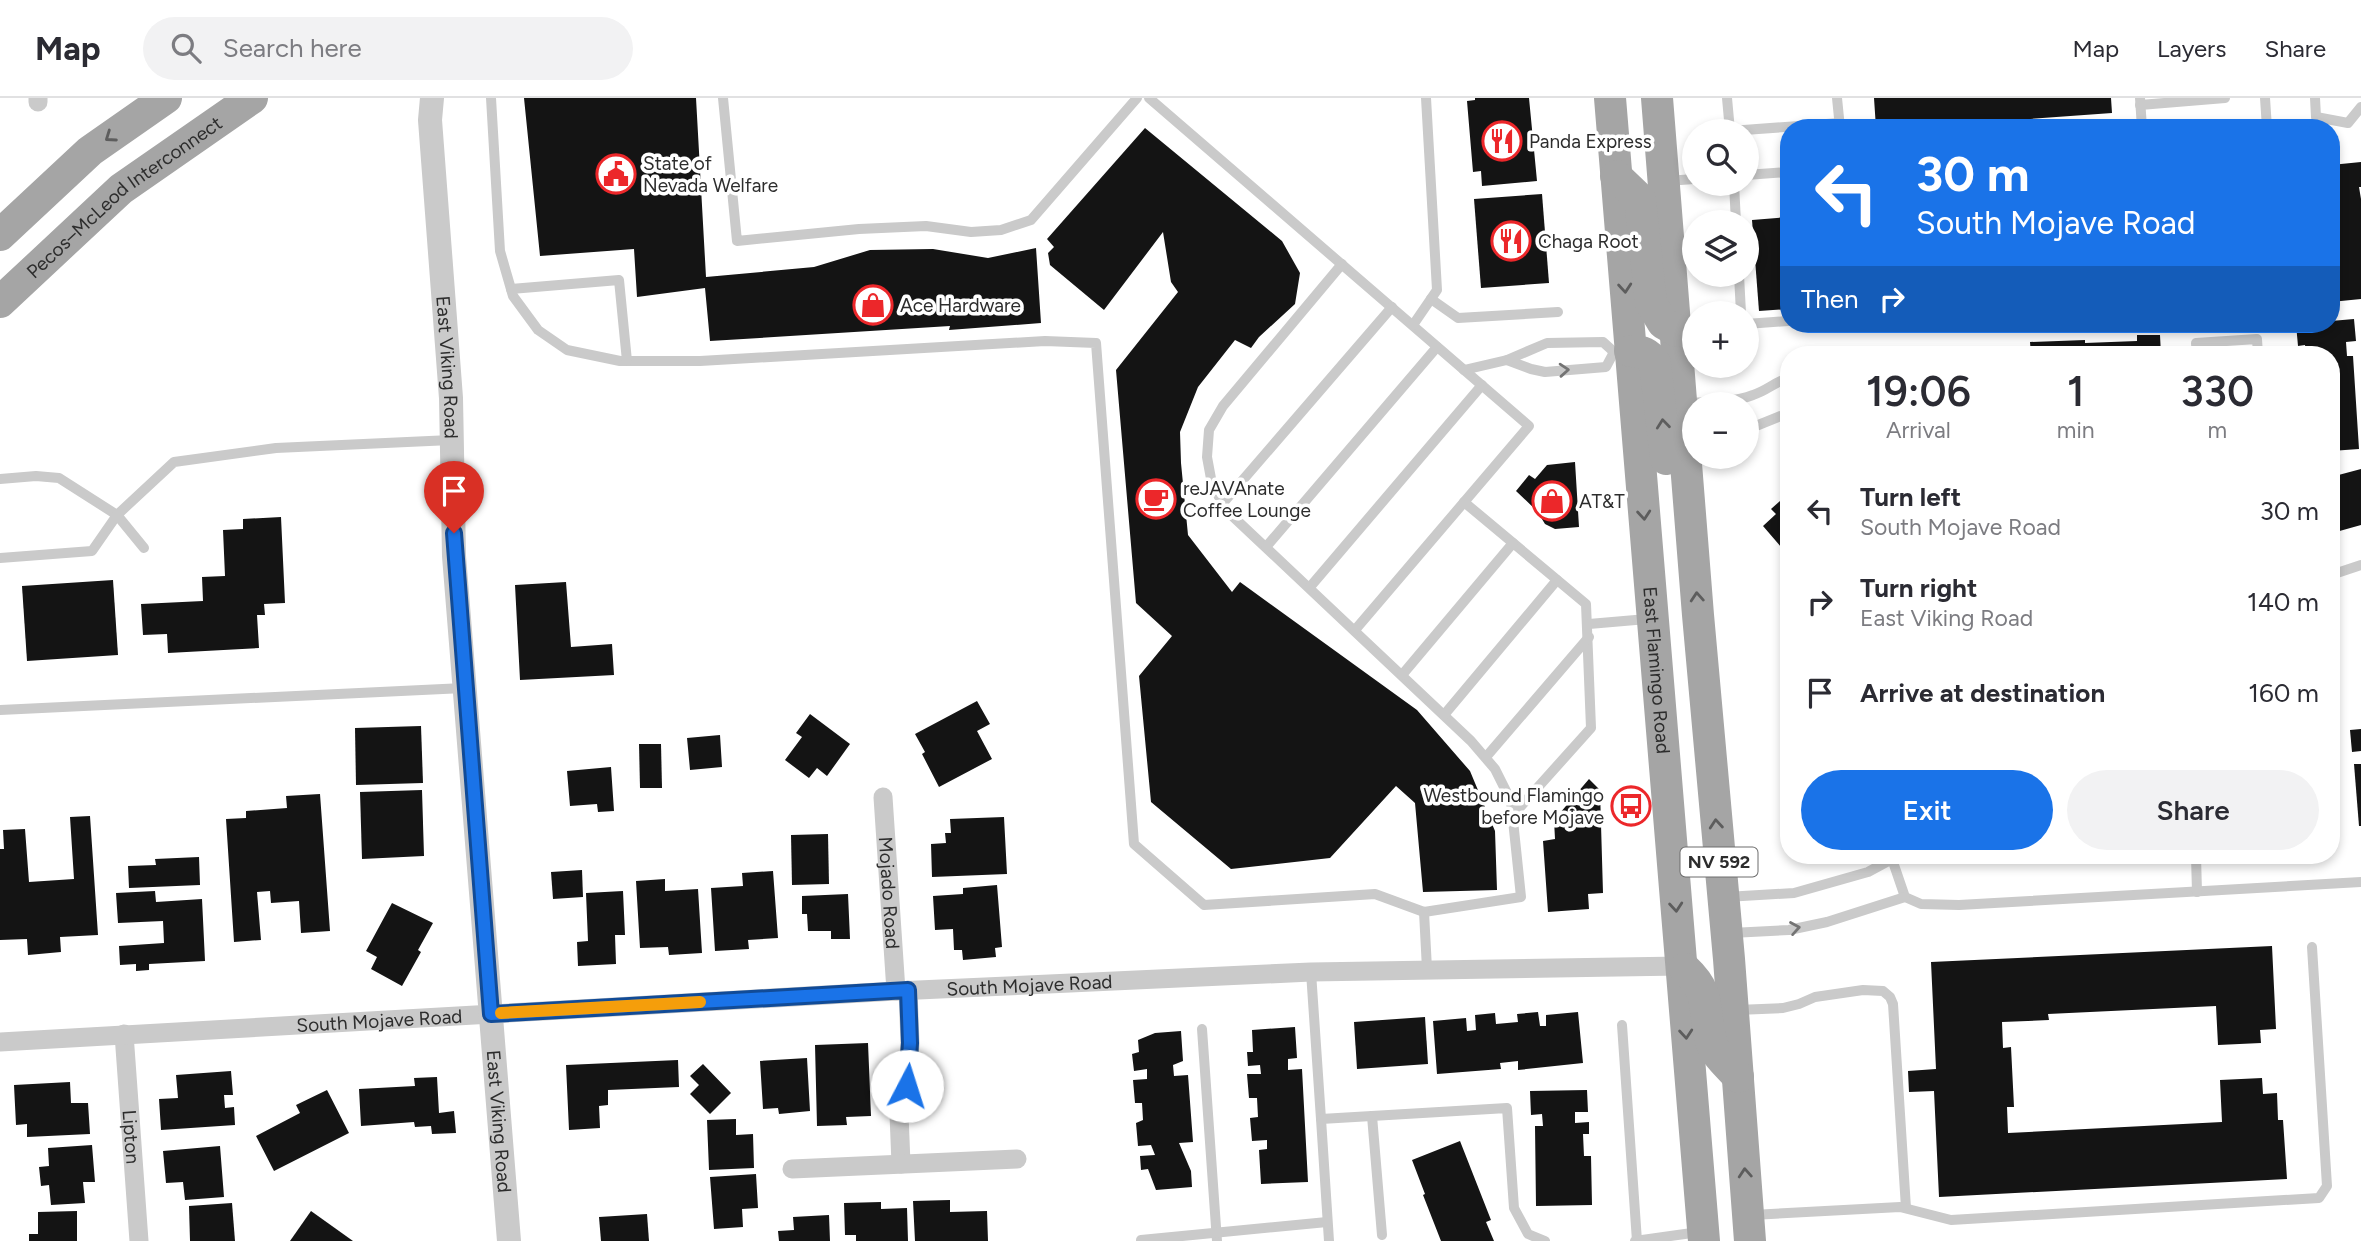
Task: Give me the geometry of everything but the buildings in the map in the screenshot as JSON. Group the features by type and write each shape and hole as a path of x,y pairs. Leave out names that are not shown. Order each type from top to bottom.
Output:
{"main road":[{"path":"0,234 90,150 166,98"},
{"name":"Pecos–McLeod Interconnect","path":"0,302 121,189 252,98"},
{"name":"East Flamingo Road","path":"1610,98 1616,176 1622,352 1653,619 1703,1236"},
{"name":"NV 592","path":"1657,98 1679,180 1683,392"},
{"path":"1616,176 1640,199 1651,303 1663,323 1681,331"},
{"path":"1622,352 1642,351 1655,363 1667,463 1688,483"},
{"name":"NV 592","path":"1689,469 1749,1228"},
{"path":"1668,810 1698,854 1702,895 1707,914 1727,933"},
{"path":"1681,966 1700,987 1707,1007 1711,1044 1738,1077"}],"street":[{"name":"East Viking Road","path":"417,98 431,109 451,398 454,556 509,1241"},
{"name":"Mojado Road","path":"883,797 902,991 910,1043 907,1086 899,1114 901,1164"},
{"name":"South Mojave Road","path":"0,1042 902,991 1311,972 1681,966"},
{"name":"Lipton","path":"124,1034 139,1241"},
{"path":"792,1169 1017,1159"}],"lane":[{"path":"491,98 500,251 513,296 538,330 568,350 627,361 699,361 1045,341 1096,343 1134,844 1203,905 1376,894 1424,912 1521,897 1511,801 1495,769 1444,715 1227,510 1212,484 1207,457 1209,430 1223,406 1342,264"},
{"path":"723,98 737,241 859,229 912,227 971,232 1001,230 1031,220 1137,98"},
{"path":"1149,98 1529,426 1355,630"},
{"path":"1413,326 1437,290 1426,98"},
{"path":"1727,98 1729,119"},
{"path":"1837,98 1839,119"},
{"path":"2140,102 2225,98"},
{"path":"2265,98 2266,119"},
{"path":"2315,98 2316,117 2329,119"},
{"path":"2340,121 2348,122 2361,107"},
{"path":"1759,129 1780,128"},
{"path":"1759,174 1780,173"},
{"path":"512,289 619,280 627,361"},
{"path":"1431,299 1458,318 1558,312"},
{"path":"1223,503 1392,307"},
{"path":"1759,323 1780,322"},
{"path":"2196,346 2196,343 2257,339 2257,346"},
{"path":"1464,370 1507,360 1547,343 1603,342 1622,352 1606,367 1545,372 1507,360"},
{"path":"1266,547 1437,346"},
{"path":"1759,393 1780,381"},
{"path":"1310,587 1482,385"},
{"path":"1759,425 1780,416"},
{"path":"0,558 92,551 117,515 174,462 276,448 452,440"},
{"path":"0,479 36,476 59,478 117,515 144,548"},
{"path":"1464,502 1586,604 1589,624 1591,727 1513,815"},
{"path":"1402,675 1513,543"},
{"path":"2340,572 2361,565"},
{"path":"1444,715 1557,580"},
{"path":"1589,624 1653,619"},
{"path":"1486,757 1589,637"},
{"path":"0,710 465,688"},
{"path":"1722,897 1794,893 1868,872 1881,864"},
{"path":"1894,864 1905,897"},
{"path":"2196,864 2197,892"},
{"path":"1727,933 1789,930 1827,922 1905,897 1921,904 1959,905 2361,882"},
{"path":"1424,912 1427,969"},
{"path":"1749,1228 1906,1208 1951,1220 2319,1198 2327,1185 2312,947"},
{"path":"1311,972 1329,1241"},
{"path":"1733,1010 1783,1008 1815,996 1863,990 1883,991 1890,997 1893,1004 1906,1208"},
{"path":"1622,1025 1636,1241 1703,1236"},
{"path":"1202,1029 1217,1237"},
{"path":"1321,1119 1507,1108 1514,1208 1528,1234 1545,1241"},
{"path":"1372,1116 1382,1235"},
{"path":"1141,1240 1217,1237 1327,1222"}],"slow traffic":[{"path":"501,1013 700,1002"}],"place":[{"name":"Panda Express","path":"1502,141"},
{"name":"State of Nevada Welfare","path":"616,174"},
{"name":"Chaga Root","path":"1511,241"},
{"name":"Ace Hardware","path":"873,305"},
{"name":"reJAVAnate Coffee Lounge","path":"1156,499"},
{"name":"AT&T","path":"1552,501"},
{"name":"Westbound Flamingo before Mojave","path":"1631,806"}],"route":[{"path":"454,533 491,1014 908,990 910,1043 907,1086"}]}
